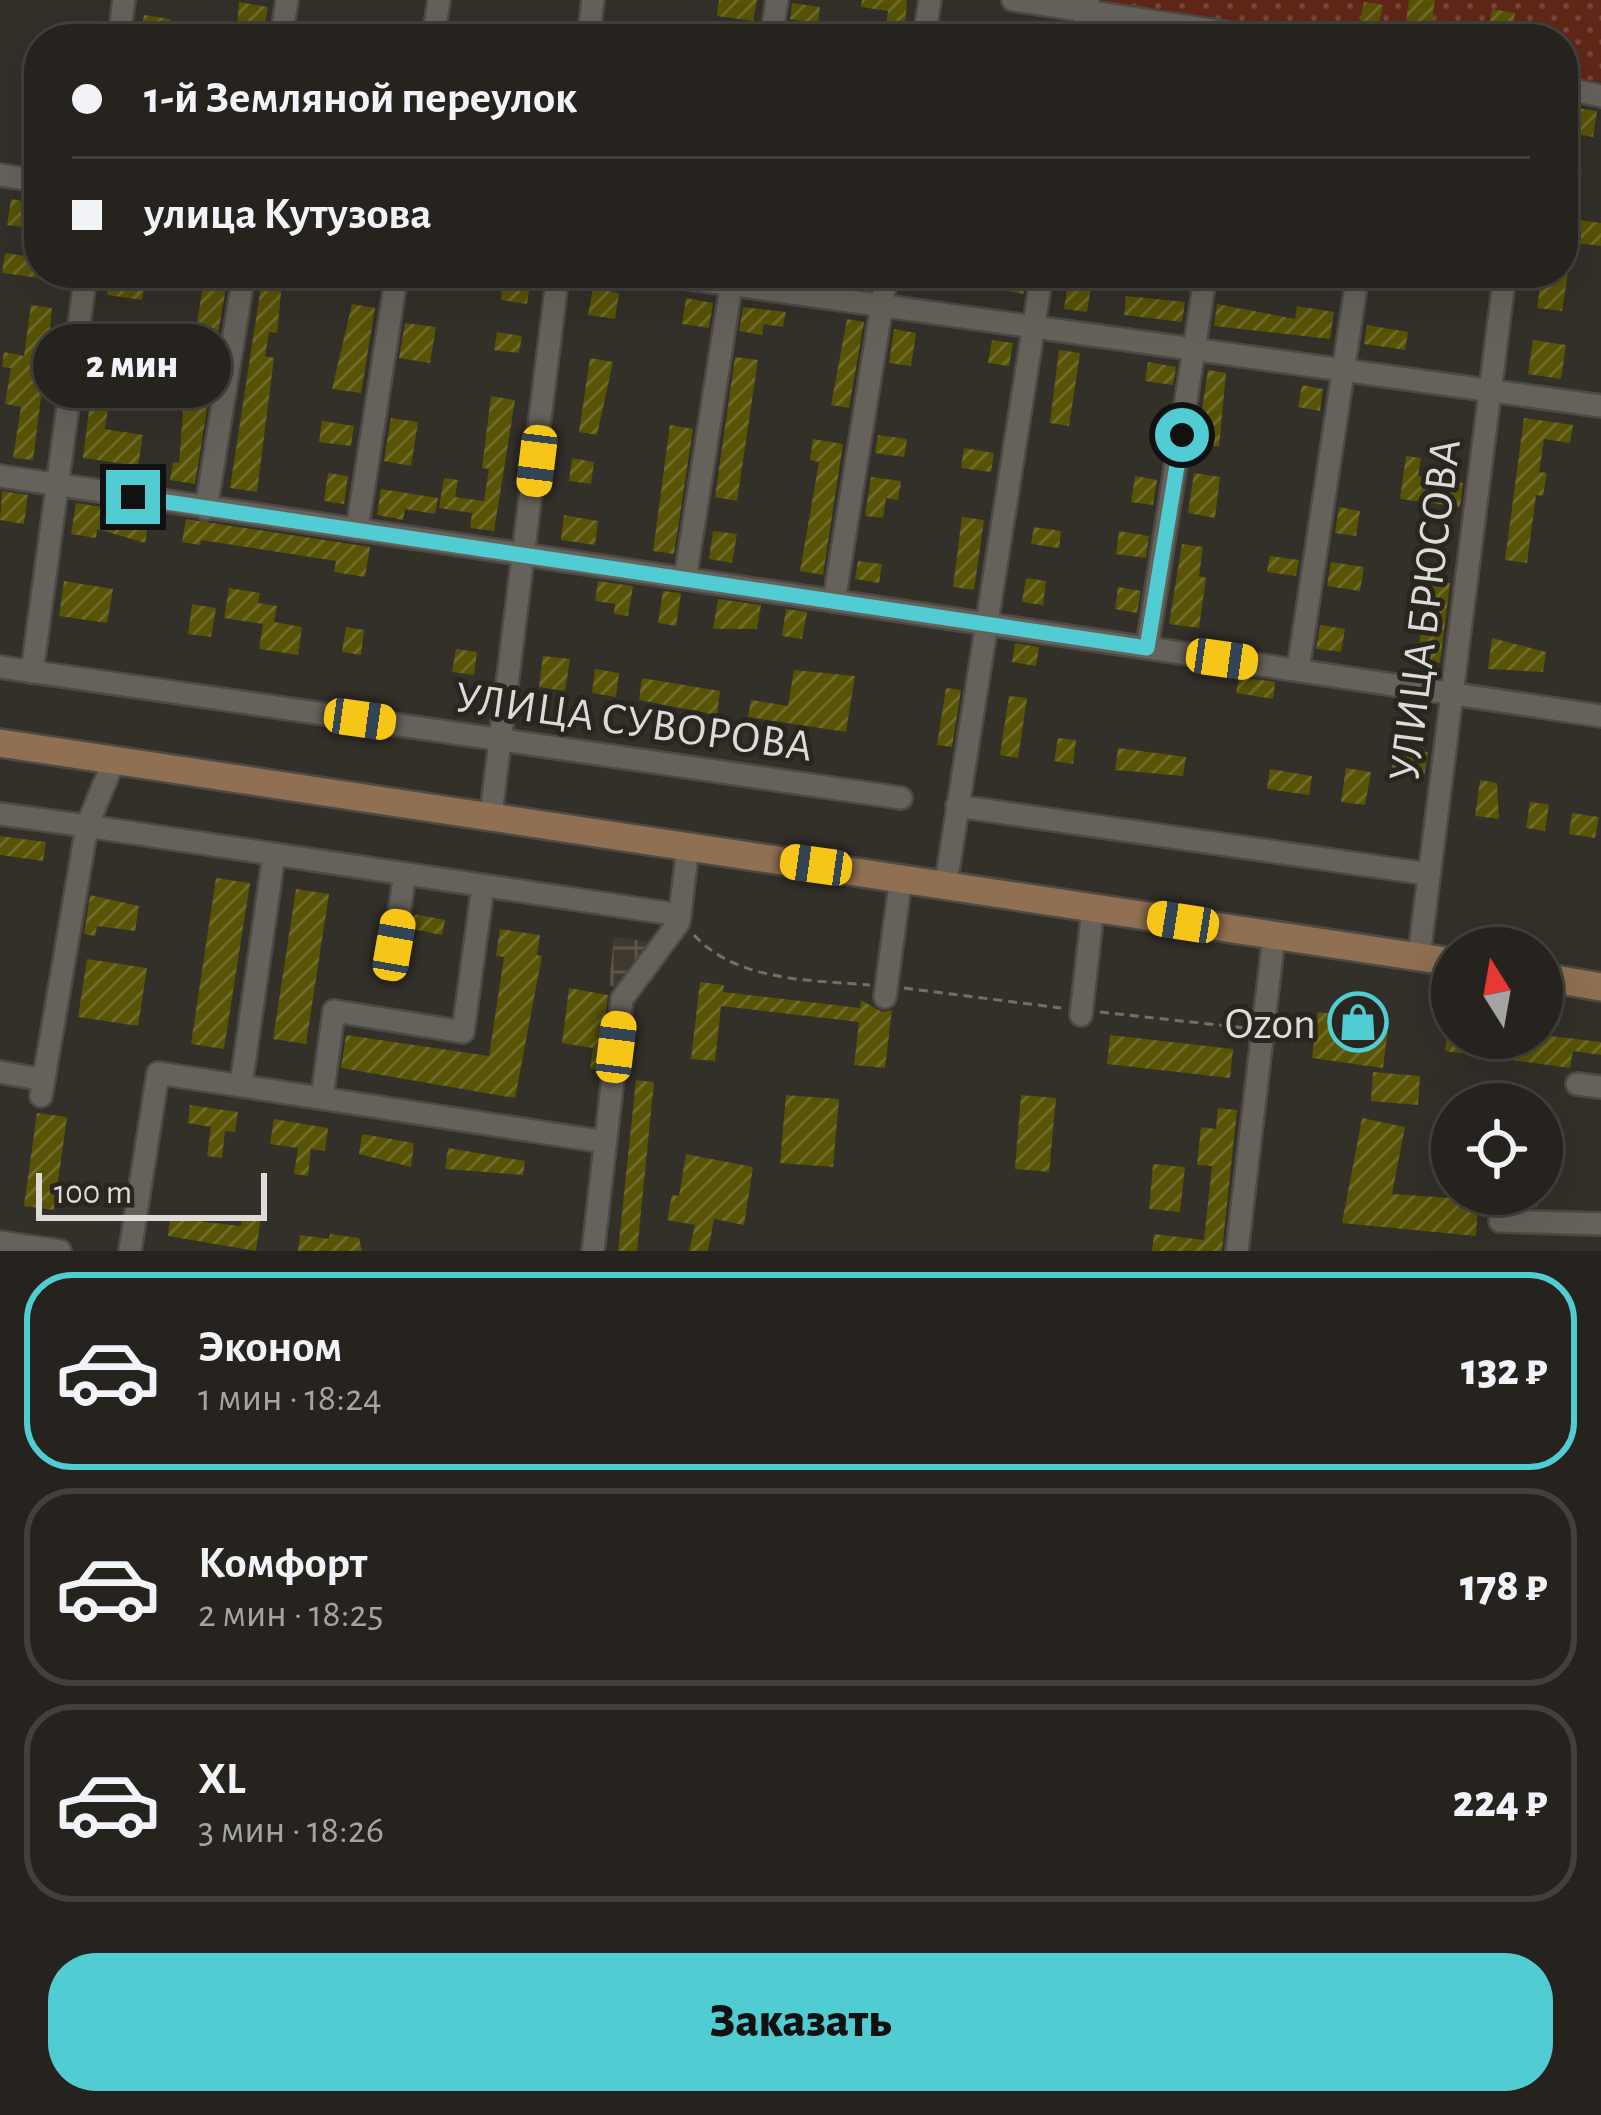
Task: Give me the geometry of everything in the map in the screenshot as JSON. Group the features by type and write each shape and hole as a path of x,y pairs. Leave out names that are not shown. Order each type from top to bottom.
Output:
{"main road":[{"path":"0,743 1431,958"},
{"path":"1563,981 1601,987"}],"street":[{"path":"1012,0 1087,6 1174,24"},
{"path":"32,672 84,288"},
{"path":"206,508 242,288"},
{"path":"357,530 395,288"},
{"path":"491,814 556,288"},
{"path":"685,579 731,288"},
{"path":"782,288 1601,406"},
{"path":"834,601 885,288"},
{"path":"946,883 1040,288"},
{"path":"1147,648 1204,288"},
{"path":"1298,670 1356,288"},
{"name":"УЛИЦА БРЮСОВА","path":"1419,956 1503,288"},
{"path":"0,476 1601,716"},
{"name":"УЛИЦА СУВОРОВА","path":"0,668 901,798"},
{"path":"0,1072 42,1088 88,826 114,760"},
{"path":"957,806 1428,874"},
{"path":"0,814 680,919"},
{"path":"592,1251 622,1000 680,919 688,847"},
{"path":"241,1085 274,854"},
{"path":"394,945 406,874"},
{"path":"885,992 901,877"},
{"path":"322,1097 334,1011 463,1033 483,886"},
{"path":"1081,1012 1093,909"},
{"path":"1238,1251 1274,936"},
{"path":"130,1251 158,1073 605,1142"},
{"path":"1576,1084 1601,1087"},
{"path":"1499,1221 1601,1224"},
{"path":"0,1242 60,1251"}],"path":[{"path":"680,919 716,955 780,976 885,992 1262,1030"}],"shaded area":[{"path":"1100,0 1601,0 1601,82 1578,78 1578,24 1254,24"},
{"path":"614,937 658,943 624,988 609,986"}],"building":[{"path":"719,0 757,0 753,21 717,16"},
{"path":"862,0 907,0 905,24 886,24 888,11 861,7"},
{"path":"1409,0 1435,0 1431,24 1406,21"},
{"path":"239,2 268,7 265,24 237,24"},
{"path":"1364,2 1383,5 1379,24 1360,24"},
{"path":"792,3 820,7 818,24 790,19"},
{"path":"1492,9 1515,13 1513,24 1490,24"},
{"path":"144,15 170,19 169,24 142,24"},
{"path":"1578,108 1597,111 1593,137 1578,134"},
{"path":"11,199 24,201 24,227 7,225"},
{"path":"1578,220 1601,223 1601,246 1578,243"},
{"path":"5,253 24,256 24,276 2,273"},
{"path":"108,288 144,288 142,300 107,295"},
{"path":"203,288 226,288 211,374 189,371"},
{"path":"261,288 282,288 277,333 269,332 265,356 274,358 257,492 230,488"},
{"path":"502,288 530,288 527,304 501,300"},
{"path":"593,288 619,293 615,319 588,315"},
{"path":"989,288 1023,288 1024,294"},
{"path":"1067,288 1091,288 1087,312 1064,309"},
{"path":"1540,288 1566,288 1562,311 1537,308"},
{"path":"1126,296 1185,302 1182,322 1124,315"},
{"path":"686,298 713,303 709,328 682,324"},
{"path":"352,304 375,308 361,393 332,389"},
{"path":"1217,304 1295,319 1297,306 1334,312 1330,339 1214,326"},
{"path":"31,305 52,308 47,359 52,360 50,374 44,373 33,460 13,458 21,407 5,404 11,368 2,367 4,352 24,356"},
{"path":"743,307 786,312 783,327 764,324 762,335 739,331"},
{"path":"847,319 864,322 849,408 831,405"},
{"path":"405,323 436,327 430,363 399,358"},
{"path":"1367,325 1408,332 1405,350 1364,344"},
{"path":"894,329 916,333 911,366 889,363"},
{"path":"497,332 522,336 519,353 494,350"},
{"path":"992,340 1013,343 1009,366 988,363"},
{"path":"1533,340 1566,345 1561,379 1528,374"},
{"path":"1059,350 1080,353 1069,426 1050,423"},
{"path":"735,357 758,360 737,501 715,497"},
{"path":"590,358 613,362 597,435 579,432"},
{"path":"1148,362 1176,367 1173,385 1145,381"},
{"path":"1208,370 1226,373 1219,447 1197,443"},
{"path":"1302,385 1323,389 1320,411 1298,407"},
{"path":"92,386 111,390 105,429 143,435 138,466 83,458"},
{"path":"491,396 515,400 494,531 470,528 472,513 439,508 444,478 458,480 455,497 484,501 489,469 482,468"},
{"path":"184,399 208,403 195,484 170,480 173,462 179,463"},
{"path":"391,418 418,422 411,466 384,461"},
{"path":"1524,418 1573,425 1570,443 1544,439 1539,472 1547,473 1543,496 1536,495 1527,563 1505,560"},
{"path":"322,421 354,426 351,446 319,442"},
{"path":"670,425 693,429 674,554 653,551"},
{"path":"878,435 907,439 904,457 875,453"},
{"path":"813,439 843,444 823,575 800,571 819,462 810,460"},
{"path":"964,448 994,453 991,472 961,468"},
{"path":"1406,456 1421,458 1418,476 1463,483 1460,507 1400,499"},
{"path":"572,458 594,462 591,484 569,481"},
{"path":"328,473 348,476 344,504 324,501"},
{"path":"1194,473 1220,477 1215,518 1188,513"},
{"path":"1135,476 1157,480 1153,505 1131,502"},
{"path":"871,477 901,481 898,500 886,498 883,518 865,516"},
{"path":"381,489 438,498 435,514 405,509 403,520 377,515"},
{"path":"2,491 28,495 24,524 0,520"},
{"path":"76,503 150,514 145,543 97,529 96,538 71,534"},
{"path":"1339,507 1360,511 1356,536 1335,533"},
{"path":"564,515 598,521 595,545 561,540"},
{"path":"962,517 984,520 974,590 953,587"},
{"path":"186,519 370,547 365,577 334,572 336,561 201,540 200,545 182,542"},
{"path":"1034,527 1061,531 1059,548 1031,544"},
{"path":"713,531 737,534 732,563 709,559"},
{"path":"1119,531 1149,536 1146,558 1116,554"},
{"path":"1182,544 1203,547 1199,576 1206,578 1199,628 1169,624"},
{"path":"1270,556 1299,560 1296,576 1267,572"},
{"path":"858,561 882,564 879,583 855,579"},
{"path":"1331,562 1364,567 1360,591 1327,586"},
{"path":"1026,578 1046,581 1043,605 1022,602"},
{"path":"1425,580 1450,583 1440,663 1418,660"},
{"path":"64,581 113,589 107,623 59,616"},
{"path":"598,581 633,586 628,616 614,614 615,604 595,601"},
{"path":"1118,587 1141,591 1137,613 1115,609"},
{"path":"229,588 260,593 258,603 277,606 274,622 302,627 298,655 259,649 263,624 224,618"},
{"path":"663,591 681,593 676,626 658,623"},
{"path":"718,599 761,605 757,629 713,629"},
{"path":"192,604 216,608 211,637 188,634"},
{"path":"786,609 807,612 802,639 782,636"},
{"path":"1320,625 1345,629 1341,652 1316,649"},
{"path":"346,627 364,630 361,655 342,652"},
{"path":"1492,638 1546,652 1543,672 1488,669"},
{"path":"1015,643 1039,647 1036,666 1012,662"},
{"path":"456,649 477,652 474,675 452,672"},
{"path":"543,656 570,659 565,691 539,687"},
{"path":"595,669 619,673 616,697 592,693"},
{"path":"794,670 855,676 846,732 748,717 751,700 788,706"},
{"path":"1239,677 1275,682 1273,699 1236,693"},
{"path":"642,678 720,691 717,715 639,700"},
{"path":"946,688 961,690 952,747 937,745"},
{"path":"1009,696 1027,698 1018,758 1000,755"},
{"path":"1058,738 1076,740 1073,764 1054,761"},
{"path":"1118,748 1186,757 1183,776 1115,770"},
{"path":"1395,750 1428,752 1424,777 1392,767"},
{"path":"1346,768 1371,772 1365,805 1341,802"},
{"path":"1270,769 1312,776 1309,795 1267,789"},
{"path":"1480,780 1497,783 1499,819 1475,816"},
{"path":"1530,802 1549,804 1545,831 1526,828"},
{"path":"1572,813 1599,817 1595,838 1569,834"},
{"path":"0,836 46,842 43,861 0,855"},
{"path":"216,878 250,883 224,1049 191,1044"},
{"path":"296,889 329,894 306,1044 273,1039"},
{"path":"90,895 139,906 135,931 97,926 95,936 84,934"},
{"path":"414,914 445,920 442,935 412,929"},
{"path":"500,929 540,935 537,955 542,956 515,1098 341,1068 346,1035 489,1056 504,957 496,956"},
{"path":"87,959 147,968 138,1026 78,1017"},
{"path":"700,982 724,985 723,992 860,1008 861,1000 882,1012 892,1010 885,1068 854,1065 859,1022 721,1006 715,1061 691,1059"},
{"path":"569,988 608,995 599,1070 590,1069 593,1048 562,1043"},
{"path":"1318,1012 1389,1022 1383,1068 1312,1058"},
{"path":"1110,1035 1233,1049 1230,1078 1107,1064"},
{"path":"1563,1037 1601,1042 1601,1055 1573,1051 1570,1068 1504,1059 1563,1059"},
{"path":"1373,1072 1420,1076 1418,1105 1371,1101"},
{"path":"636,1080 654,1082 637,1251 618,1251"},
{"path":"786,1095 839,1099 833,1167 780,1163"},
{"path":"1021,1095 1056,1098 1049,1172 1015,1169"},
{"path":"190,1105 238,1112 235,1132 225,1131 222,1158 207,1156 211,1127 188,1123"},
{"path":"1218,1108 1237,1110 1222,1251 1152,1251 1154,1234 1204,1240 1212,1166 1197,1165 1201,1127 1216,1129"},
{"path":"37,1113 67,1117 54,1210 24,1206"},
{"path":"1362,1118 1405,1127 1392,1194 1431,1197 1431,1215 1477,1215 1476,1236 1342,1223"},
{"path":"274,1119 328,1128 325,1151 311,1149 308,1176 294,1174 298,1148 270,1144"},
{"path":"362,1134 414,1143 411,1167 359,1154"},
{"path":"448,1148 525,1161 523,1175 445,1169"},
{"path":"686,1154 753,1167 744,1225 714,1219 708,1251 689,1251 695,1225 667,1220 672,1195 679,1196"},
{"path":"1153,1164 1185,1167 1180,1212 1149,1209"},
{"path":"242,1215 261,1218 256,1251 168,1236 170,1218 241,1226"},
{"path":"330,1234 359,1238 362,1251 298,1251 300,1235 329,1239"}],"place":[{"name":"Ozon","path":"1358,1022"}],"route":[{"path":"133,497 1147,648 1182,435"}]}
